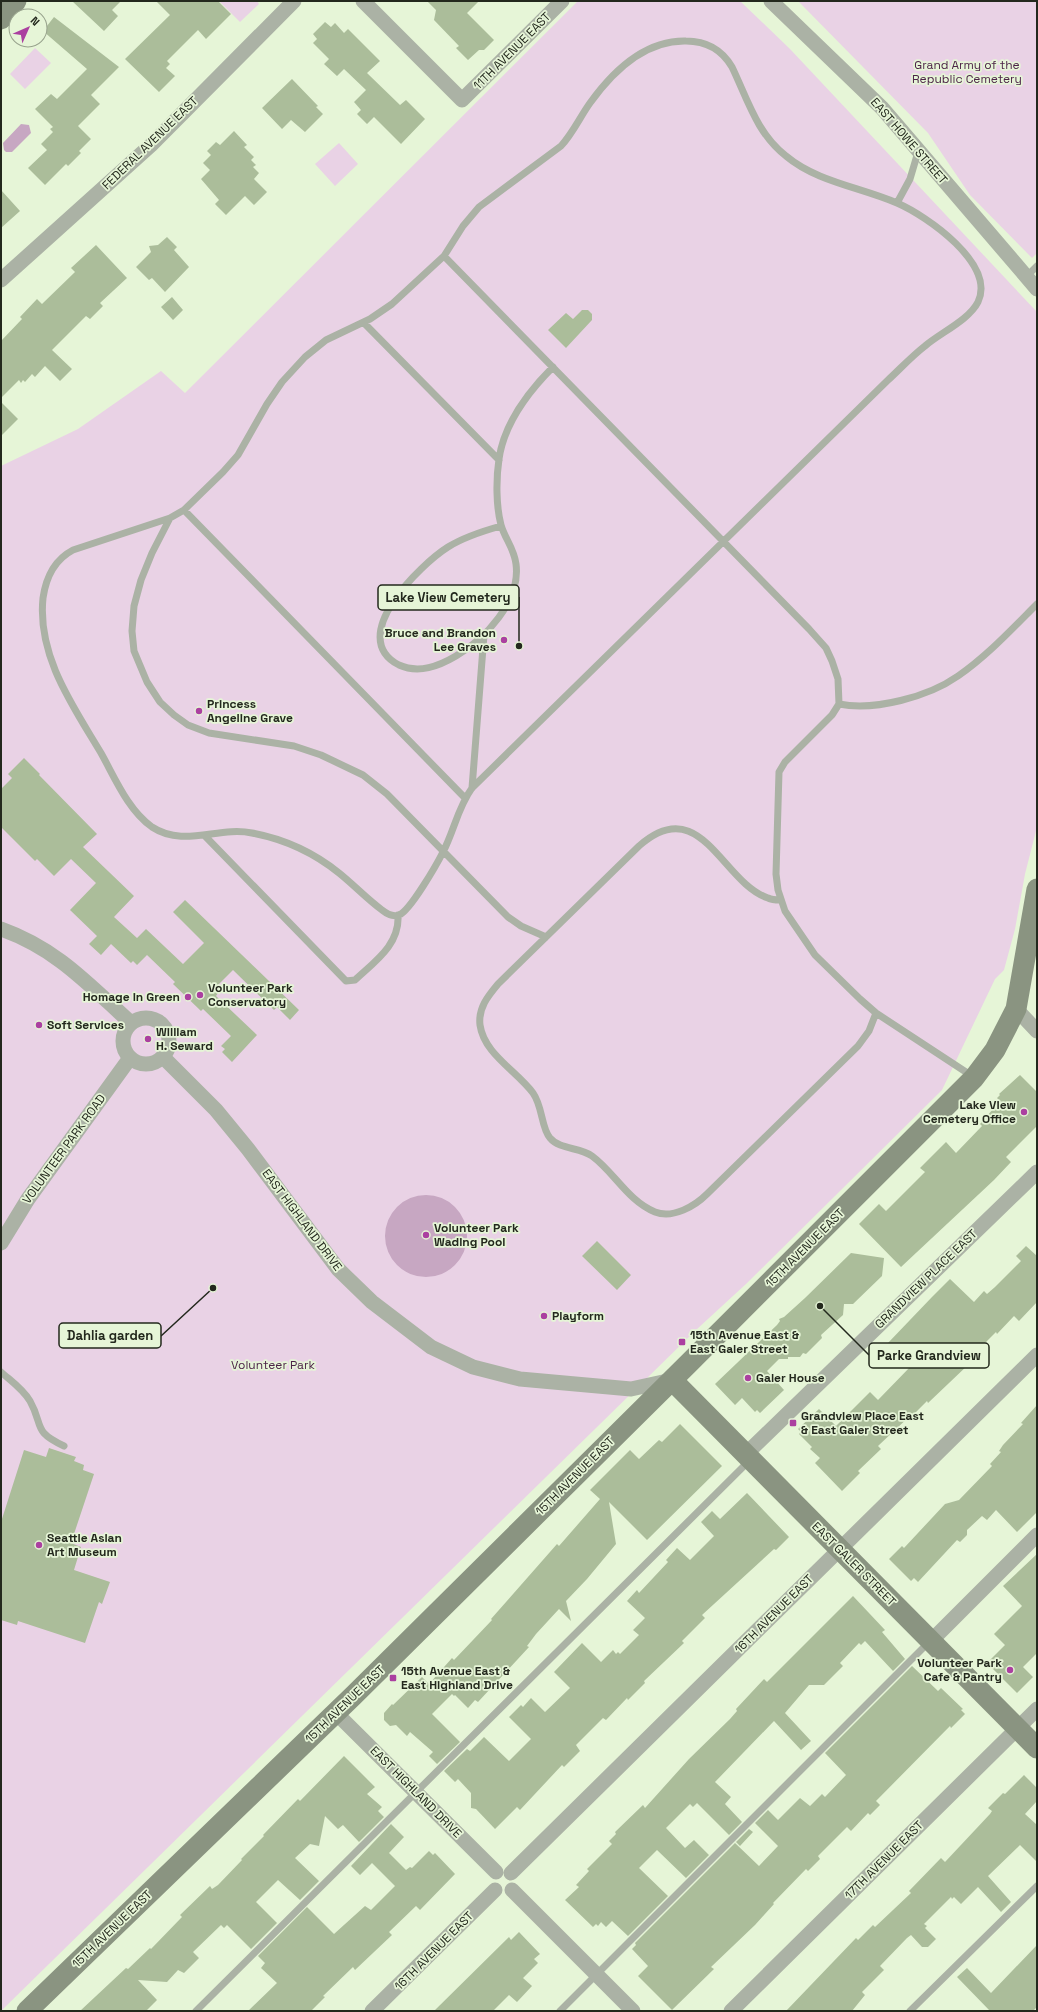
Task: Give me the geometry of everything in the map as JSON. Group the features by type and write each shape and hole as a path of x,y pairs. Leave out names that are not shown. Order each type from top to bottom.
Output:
{"street":[{"path":"1,19 16,1"},
{"name":"FEDERAL AVENUE EAST","path":"1,280 151,145 294,1"},
{"name":"11TH AVENUE EAST","path":"363,1 462,100 562,1"},
{"name":"EAST HOWE STREET","path":"772,1 882,108 1037,289"},
{"name":"15TH AVENUE EAST","path":"27,2011 336,1713 974,1078 994,1050 1016,1009 1037,889"},
{"path":"1,929 26,938 57,956 131,1023"},
{"path":"1016,1009 1037,1031"},
{"path":"145,1017 153,1018 162,1024 169,1035 169,1043 163,1057 150,1064 136,1062 130,1058 125,1052 122,1036 131,1023 145,1017"},
{"name":"EAST HIGHLAND DRIVE","path":"163,1057 216,1110 248,1148 338,1269 372,1302 431,1347 474,1367 520,1379 631,1389 672,1380"},
{"name":"VOLUNTEER PARK ROAD","path":"1,1242 28,1199 130,1058"},
{"name":"GRANDVIEW PLACE EAST","path":"749,1457 1037,1172"},
{"name":"16TH AVENUE EAST","path":"511,1873 1037,1355"},
{"name":"EAST GALER STREET","path":"672,1380 1037,1748"},
{"path":"931,1641 1037,1535"},
{"name":"17TH AVENUE EAST","path":"732,2011 1037,1709"},
{"name":"EAST HIGHLAND DRIVE","path":"336,1713 496,1872"},
{"path":"506,1870 511,1873 516,1881 512,1890 504,1894 495,1890 491,1881 496,1872 506,1870"},
{"name":"16TH AVENUE EAST","path":"372,2011 495,1890"},
{"path":"512,1890 632,2011"}],"lane":[{"path":"668,42 701,42 708,45 722,54 732,67 761,129 778,149 793,162 821,176 897,203 935,226 956,244 973,264 978,272 982,286 977,304 969,314 919,350 472,788 465,798 443,852 414,899 404,911 398,915 391,915 382,910 328,864 293,845 239,830 205,836 180,837 151,826 136,812 62,685 52,662 43,630 42,606 45,585 51,570 60,558 82,546 170,518 184,510 223,472 238,455 274,392 305,357 336,334 364,323 392,304 444,256 463,226 479,207 561,146 571,134 598,92 625,64 641,53 668,42"},
{"path":"897,203 910,180 918,151"},
{"path":"444,256 724,541 826,648 838,679 839,704 832,715 785,762 779,772 776,874 780,900 789,917 815,955 856,995 876,1013 974,1078"},
{"path":"1026,277 1037,266"},
{"path":"364,323 498,460"},
{"path":"502,526 460,540 437,554 418,571 397,595 386,617 381,639 384,651 395,662 406,667 422,669 445,662 468,649 484,635 500,616 512,591 516,577 516,565 512,545 502,526 498,505 498,460 512,420 538,383 553,367"},
{"path":"184,510 465,798"},
{"path":"170,518 146,565 137,593 133,619 134,651 146,682 160,702 182,720 210,733 294,746 321,755 357,771 380,787 508,918 521,926 546,937"},
{"path":"839,704 857,707 878,705 906,699 937,688 958,676 978,660 1037,604"},
{"path":"472,788 484,635"},
{"path":"780,900 768,898 752,888 712,848 697,836 683,830 668,830 647,839 546,937 488,997 482,1009 480,1023 485,1041 534,1094 542,1110 549,1138 556,1143 580,1149 590,1154 636,1200 656,1213 686,1209 707,1194 858,1046 869,1031 876,1013"},
{"path":"205,836 346,980 355,980 386,950 398,931 398,915"},
{"path":"1,1372 19,1387 30,1401 41,1431 50,1440 64,1446"},
{"path":"196,2011 417,1793 749,1457"},
{"path":"560,2011 931,1641"},
{"path":"910,2011 1037,1886"}],"green space":[{"path":"219,1 257,1 259,4 240,22"},
{"name":"Volunteer Park","path":"578,1 740,1 790,49 1037,312 1037,827 1025,874 1015,929 1004,970 995,979 942,1090 746,1284 696,1330 1,2011 1,466 78,429 161,371 185,393"},
{"name":"Grand Army of the Republic Cemetery","path":"798,1 1037,1 1037,253 1032,258 970,195 928,133"},
{"path":"35,48 51,63 25,89 10,74"},
{"path":"339,143 358,164 335,186 315,164"}],"shaded area":[{"path":"21,124 29,125 31,133 12,152 6,152 4,150 3,143"},
{"name":"Volunteer Park Wading Pool","path":"426,1195 442,1199 455,1207 463,1220 467,1236 463,1252 455,1265 442,1273 426,1277 410,1273 397,1265 389,1252 385,1236 389,1220 397,1207 410,1199"}],"building":[{"path":"72,1 121,1 112,10 118,16 104,31"},
{"path":"156,1 218,1 231,14 206,39 198,30 167,61 170,64 166,68 175,76 159,92 125,59 170,15"},
{"path":"427,1 479,1 467,13 494,40 484,50 479,50 468,60 456,48 459,46 434,20 436,10"},
{"path":"54,17 119,67 91,95 100,104 78,126 91,139 79,151 81,153 68,166 66,164 45,185 28,168 47,150 41,144 53,132 50,129 53,127 35,109 51,94 57,99 87,69 48,35 48,25"},
{"path":"325,22 331,27 335,23 344,33 348,29 380,61 367,73 400,105 406,100 425,119 401,144 374,117 367,124 357,114 361,110 354,102 366,90 344,69 337,76 324,64 329,59 313,43 317,39 313,34"},
{"path":"292,79 318,106 316,107 323,114 305,132 291,120 282,129 262,108"},
{"path":"234,131 247,145 244,147 254,157 251,160 256,165 253,167 259,173 254,179 267,192 254,205 245,196 226,215 215,204 219,200 201,179 210,170 203,163 211,155 207,151 216,142 220,145"},
{"path":"1,190 20,211 1,228"},
{"path":"167,237 177,247 174,250 189,267 165,292 152,278 149,280 136,267 151,252 149,246 158,245"},
{"path":"96,245 127,278 100,303 103,306 90,319 86,316 52,350 72,369 60,381 45,366 35,377 32,374 25,382 23,380 21,383 19,380 1,398 1,341 22,319 20,317 37,299 42,304 75,272 71,268"},
{"path":"172,297 183,310 173,320 161,307"},
{"path":"582,310 588,310 592,314 592,320 566,348 548,330 566,313 573,319"},
{"path":"1,402 18,419 1,436"},
{"path":"24,758 97,834 83,847 134,896 114,917 137,938 146,929 183,964 204,943 173,912 185,900 299,1010 290,1020 277,1007 274,1010 233,970 214,989 218,993 216,996 257,1035 232,1062 222,1052 225,1049 221,1046 231,1036 203,1009 201,1011 173,984 175,982 147,955 137,965 133,961 131,963 111,944 101,955 89,944 97,936 70,910 96,883 71,859 54,876 37,859 35,861 1,827 1,789 12,778 8,774"},
{"path":"1020,1075 1037,1092 1037,1126 1006,1157 1011,1162 994,1180 901,1267 859,1224 879,1204 886,1211 925,1172 920,1168 946,1142 956,1153 982,1126 980,1124 1000,1101 997,1098 1000,1095 999,1094"},
{"path":"597,1241 631,1275 617,1290 582,1256"},
{"path":"1026,1246 1037,1256 1037,1302 1019,1321 1014,1316 997,1334 996,1332 966,1362 969,1364 928,1403 927,1401 878,1446 881,1449 858,1471 860,1473 842,1491 815,1463 820,1458 810,1449 812,1447 799,1434 801,1432 798,1429 819,1409 836,1426 870,1392 878,1400 911,1366 887,1344 932,1297 950,1279 974,1302 984,1291 987,1294 1021,1261 1016,1256"},
{"path":"851,1253 884,1258 882,1276 853,1304 844,1304 843,1315 821,1335 822,1338 806,1354 803,1353 800,1357 779,1359 767,1371 784,1390 760,1413 757,1410 755,1412 742,1398 735,1405 715,1384 777,1325 780,1321 779,1319 784,1317 805,1298"},
{"path":"1037,1405 1037,1512 1017,1532 996,1510 987,1520 982,1516 967,1530 967,1535 960,1542 957,1540 918,1582 914,1578 911,1581 889,1559 902,1546 904,1548 945,1504 959,1500 992,1466 990,1464 1001,1452 999,1451 1003,1445 1023,1424 1021,1423"},
{"path":"680,1424 722,1466 647,1540 609,1502 616,1544 587,1579 566,1601 571,1621 559,1609 536,1634 527,1646 529,1647 478,1702 475,1700 468,1708 455,1695 454,1696 452,1694 432,1714 460,1742 437,1764 429,1756 433,1752 410,1732 407,1736 396,1725 390,1726 384,1720 384,1713 392,1704 393,1705 422,1677 429,1684 452,1658 454,1660 492,1620 491,1619 557,1544 559,1546 600,1499 590,1490 630,1450 639,1459 659,1440 662,1442"},
{"name":"Seattle Asian Art Museum","path":"49,1448 76,1457 74,1461 84,1465 83,1470 94,1474 71,1543 81,1547 74,1570 110,1582 102,1604 99,1602 85,1643 18,1621 17,1625 1,1620 1,1522 24,1450 46,1457"},
{"path":"747,1493 789,1537 702,1615 705,1618 682,1641 684,1643 644,1681 645,1683 628,1700 627,1698 606,1720 603,1718 576,1745 580,1751 564,1767 562,1765 520,1810 517,1807 495,1829 476,1809 471,1808 471,1793 458,1779 455,1782 444,1771 467,1749 470,1751 484,1737 509,1761 531,1739 509,1717 521,1705 523,1707 531,1698 545,1712 570,1688 554,1672 582,1643 601,1662 613,1650 616,1654 618,1652 620,1654 639,1635 633,1630 645,1618 627,1601 637,1590 639,1593 668,1562 666,1560 677,1548 690,1560 714,1536 701,1522 712,1511 720,1519"},
{"path":"1037,1554 1037,1653 1023,1667 1033,1677 1017,1693 987,1663 1005,1645 994,1634 1022,1606 1003,1586"},
{"path":"853,1596 885,1630 882,1632 905,1659 893,1671 865,1641 861,1645 859,1643 840,1663 843,1666 824,1685 809,1685 785,1713 811,1741 801,1750 774,1721 715,1782 731,1797 725,1804 742,1822 729,1835 697,1803 693,1807 690,1804 666,1828 685,1848 694,1840 709,1855 686,1878 657,1850 639,1868 668,1896 628,1936 612,1921 606,1927 601,1922 598,1926 596,1924 593,1927 565,1900 579,1887 576,1885 589,1871 587,1869 612,1844 609,1841 616,1834 615,1832 643,1805 645,1808 689,1759 730,1719 737,1711 736,1709 764,1679 767,1682"},
{"path":"912,1666 938,1691 941,1688 963,1709 961,1710 965,1714 951,1728 950,1726 876,1801 880,1805 870,1815 868,1813 851,1831 847,1827 818,1856 820,1859 808,1871 806,1869 773,1903 774,1904 755,1925 711,1967 714,1969 672,2010 638,1976 648,1966 632,1949 636,1945 635,1943 735,1843 759,1866 778,1846 755,1823 768,1810 778,1820 800,1798 810,1806 822,1794 825,1797 846,1775 825,1753"},
{"path":"344,1756 375,1787 367,1794 382,1807 378,1811 384,1817 359,1842 343,1825 338,1829 325,1816 319,1846 310,1844 295,1858 319,1881 300,1900 278,1880 256,1902 277,1923 251,1949 227,1925 224,1928 221,1925 193,1952 199,1958 184,1973 178,1970 167,1982 138,1980 157,2000 146,2011 80,2011 126,1968 128,1969 150,1948 151,1949 182,1917 180,1915 210,1886 212,1889 218,1885 298,1799 300,1801"},
{"path":"1024,1775 1037,1788 1037,1801 1025,1814 1037,1825 1037,1862 1020,1845 988,1876 1011,1902 1001,1912 978,1887 961,1904 954,1897 952,1899 951,1897 924,1924 927,1926 925,1928 936,1939 928,1947 922,1947 911,1935 907,1938 880,1966 884,1970 862,1992 865,1995 852,2011 786,2011 856,1938 858,1940 873,1925 875,1927 911,1893 909,1891 941,1858 945,1862 990,1814 992,1811 988,1808"},
{"path":"391,1824 404,1837 389,1853 406,1870 410,1867 412,1868 429,1851 433,1855 435,1853 455,1874 420,1910 416,1906 389,1932 392,1935 355,1970 353,1967 323,1996 325,1997 311,2011 248,2011 277,1983 261,1968 265,1963 258,1956 307,1907 334,1934 365,1906 371,1910 395,1886 372,1863 360,1875 351,1866"},
{"path":"749,1829 753,1832 740,1846 736,1842"},
{"path":"519,1932 540,1954 534,1959 538,1963 523,1978 532,1986 517,2002 509,1995 493,2011 434,2011 509,1937 511,1940"},
{"path":"1037,1945 1037,2007 1033,2011 990,2011 957,1977 967,1968 991,1993"}],"place":[{"name":"Bruce and Brandon Lee Graves","path":"504,640"},
{"name":"Lake View Cemetery","path":"519,646"},
{"name":"Princess Angeline Grave","path":"199,711"},
{"name":"Volunteer Park Conservatory","path":"200,995"},
{"name":"Homage in Green","path":"188,997"},
{"name":"Soft Services","path":"39,1025"},
{"name":"William H. Seward","path":"148,1039"},
{"name":"Lake View Cemetery Office","path":"1024,1112"},
{"name":"Volunteer Park Wading Pool","path":"426,1235"},
{"name":"Dahlia garden","path":"213,1288"},
{"name":"Parke Grandview","path":"820,1306"},
{"name":"Playform","path":"544,1316"},
{"name":"15th Avenue East & East Galer Street","path":"682,1342"},
{"name":"Galer House","path":"748,1378"},
{"name":"Grandview Place East & East Galer Street","path":"793,1423"},
{"name":"Seattle Asian Art Museum","path":"39,1545"},
{"name":"Volunteer Park Cafe & Pantry","path":"1010,1670"},
{"name":"15th Avenue East & East Highland Drive","path":"393,1678"}]}
